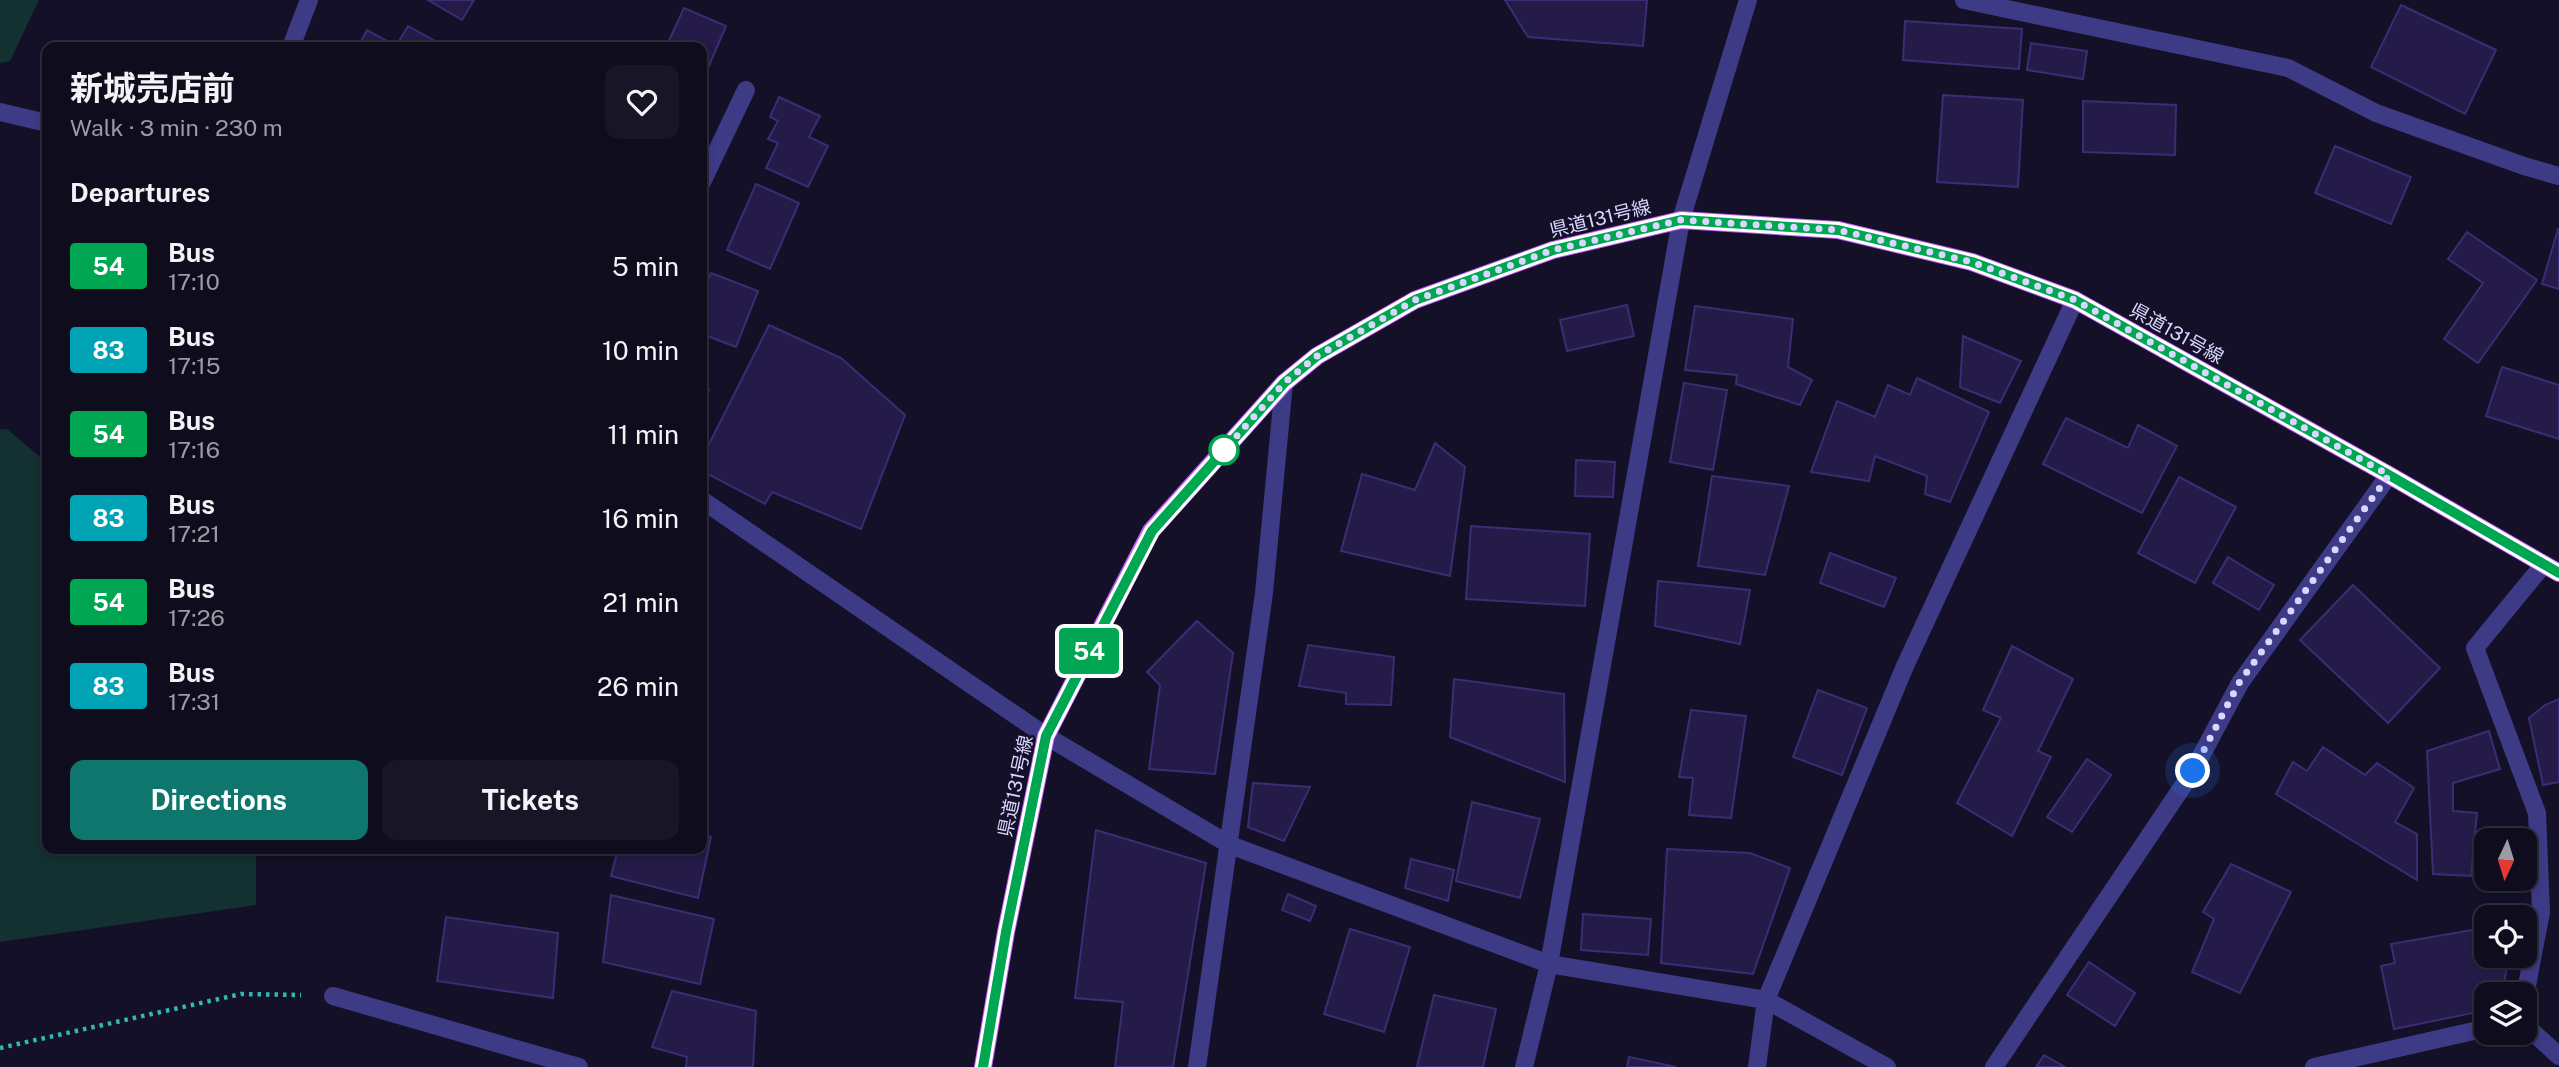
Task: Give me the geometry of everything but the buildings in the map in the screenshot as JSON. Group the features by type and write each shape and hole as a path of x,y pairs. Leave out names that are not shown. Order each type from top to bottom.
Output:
{"main road":[{"name":"県道131号線","path":"983,1067 1006,932 1046,736 1152,531 1284,383 1317,356 1415,300 1553,250 1681,220 1838,230 1972,262 2075,300 2552,568"}],"street":[{"path":"293,42 309,0"},
{"path":"1524,1067 1549,964 1681,220 1748,0"},
{"path":"1964,0 2288,68 2376,113 2559,176"},
{"path":"707,172 746,90"},
{"path":"0,112 42,122"},
{"path":"1757,1067 1766,1000 1905,666 2075,300"},
{"path":"1198,1067 1265,593 1284,383"},
{"path":"1994,1067 2193,771 2239,683 2389,475"},
{"path":"707,503 1046,736 1230,845 1549,964 1766,1000 1887,1067"},
{"path":"2528,982 2541,912 2538,813 2475,648 2552,568"},
{"path":"333,996 579,1067"},
{"path":"2314,1067 2474,1031"},
{"path":"2537,1036 2559,1056"}],"path":[{"path":"0,1048 241,994 333,996"}],"green space":[{"path":"0,0 39,0 10,61 0,63"},
{"path":"7,429 42,459 42,854 256,854 256,905 0,942 0,430"}],"bus line":[{"name":"54","path":"983,1067 1006,932 1046,736 1152,531 1284,383 1317,356 1415,300 1553,250 1681,220 1838,230 1972,262 2075,300 2559,573"}],"route":[{"path":"1224,450 1218,457 1284,383 1317,356 1415,300 1553,250 1681,220 1838,230 1972,262 2075,300 2389,475 2239,683 2193,771"}]}
